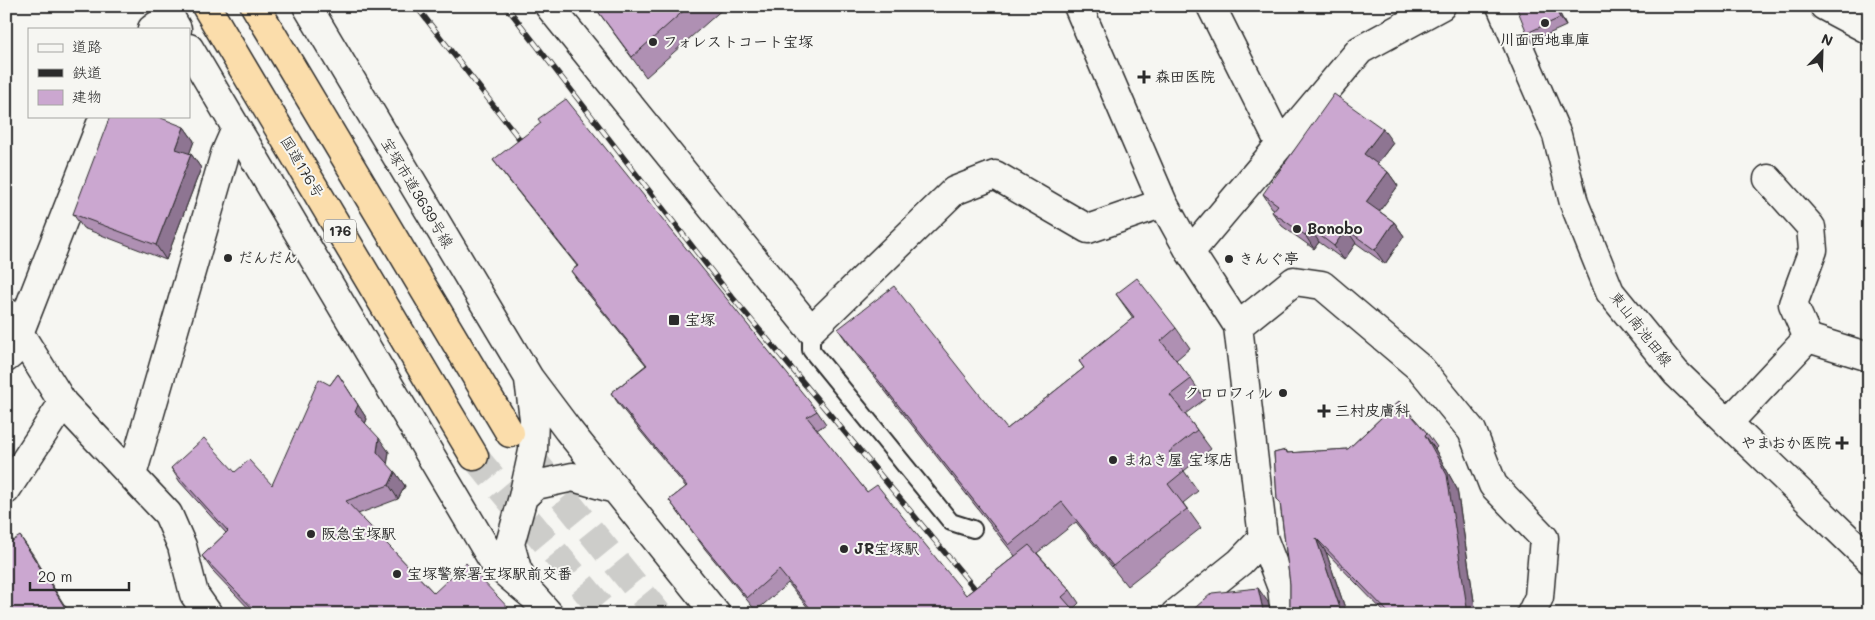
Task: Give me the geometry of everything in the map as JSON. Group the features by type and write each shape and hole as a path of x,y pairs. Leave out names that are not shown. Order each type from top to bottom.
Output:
{"highway":[{"name":"国道176号","path":"206,6 474,456"},
{"path":"255,6 510,433"}],"street":[{"name":"宝塚市道3639号線","path":"307,6 529,378 614,489 716,614"},
{"path":"549,6 811,330 954,191 995,175 1088,229 1163,203"},
{"path":"1078,6 1163,203 1190,252 1238,326 1262,538 1282,588 1285,614"},
{"path":"1211,6 1280,144"},
{"path":"1190,252 1360,50 1441,6"},
{"name":"東山南池田線","path":"1501,6 1557,135 1574,203 1610,292 1676,373 1869,559"},
{"path":"1824,6 1869,30"},
{"path":"190,50 495,564 541,605"},
{"path":"6,358 11,354 12,322 103,118"},
{"path":"132,475 225,154 236,129"},
{"path":"1768,179 1811,227 1813,250 1793,304 1808,338 1869,357"},
{"path":"1238,326 1294,282 1322,285 1421,369 1472,431 1493,485 1544,538 1539,597 1531,614"},
{"path":"12,322 63,403 168,514 182,546 194,594 208,614"},
{"path":"1728,423 1808,338"},
{"path":"529,378 534,419 533,451 510,544 516,569 541,605"},
{"path":"6,490 63,403"},
{"path":"523,497 536,485 573,477 614,489"},
{"path":"1175,614 1240,562 1262,538"}],"lane":[{"path":"811,330 811,350 951,522 973,528"}],"building":[{"path":"594,6 689,6 632,57"},
{"path":"1516,6 1554,6 1560,18 1527,33"},
{"path":"1334,94 1383,129 1364,154 1388,172 1366,202 1394,222 1375,250 1346,229 1334,246 1310,228 1305,235 1272,212 1278,205 1263,194"},
{"path":"566,99 817,411 807,417 867,492 877,485 966,595 1029,545 1070,590 1062,597 1077,614 815,614 779,570 747,598 669,500 687,486 611,393 647,365 571,271 578,266 493,160 541,123 538,119"},
{"path":"109,118 161,118 184,127 176,149 191,154 156,245 73,214"},
{"path":"1137,278 1176,328 1161,341 1191,379 1170,395 1197,430 1169,452 1184,471 1168,484 1187,509 1113,566 1062,502 1009,545 838,329 894,286 1007,429 1084,368 1079,361 1134,317 1116,294"},
{"path":"338,374 358,405 355,412 379,438 377,452 395,472 389,485 346,501 434,593 466,563 514,614 258,614 202,556 228,531 171,468 204,438 235,472 249,460 272,485 319,379 330,385"},
{"path":"1399,401 1427,433 1425,435 1447,475 1468,614 1390,614 1316,538 1342,614 1281,614 1290,606 1290,584 1280,502 1277,499 1274,453 1286,450 1287,453 1348,449"},
{"path":"20,536 69,614 6,614 6,545"},
{"path":"1258,588 1263,610 1268,614 1188,614 1212,593"}],"tunnel":[{"path":"474,456 606,614"},
{"path":"537,465 658,614"}],"railway":[{"path":"416,6 528,150"},
{"path":"506,6 723,286 996,614"}],"place":[{"name":"川面西地車庫","path":"1545,23"},
{"name":"フォレストコート宝塚","path":"653,42"},
{"name":"森田医院","path":"1144,77"},
{"name":"Bonobo","path":"1297,229"},
{"name":"だんだん","path":"228,258"},
{"name":"きんぐ亭","path":"1229,259"},
{"name":"宝塚","path":"674,320"},
{"name":"クロロフィル","path":"1283,393"},
{"name":"三村皮膚科","path":"1324,411"},
{"name":"やまおか医院","path":"1842,443"},
{"name":"まねき屋 宝塚店","path":"1113,460"},
{"name":"阪急宝塚駅","path":"311,534"},
{"name":"JR宝塚駅","path":"844,549"},
{"name":"宝塚警察署宝塚駅前交番","path":"397,574"}]}
